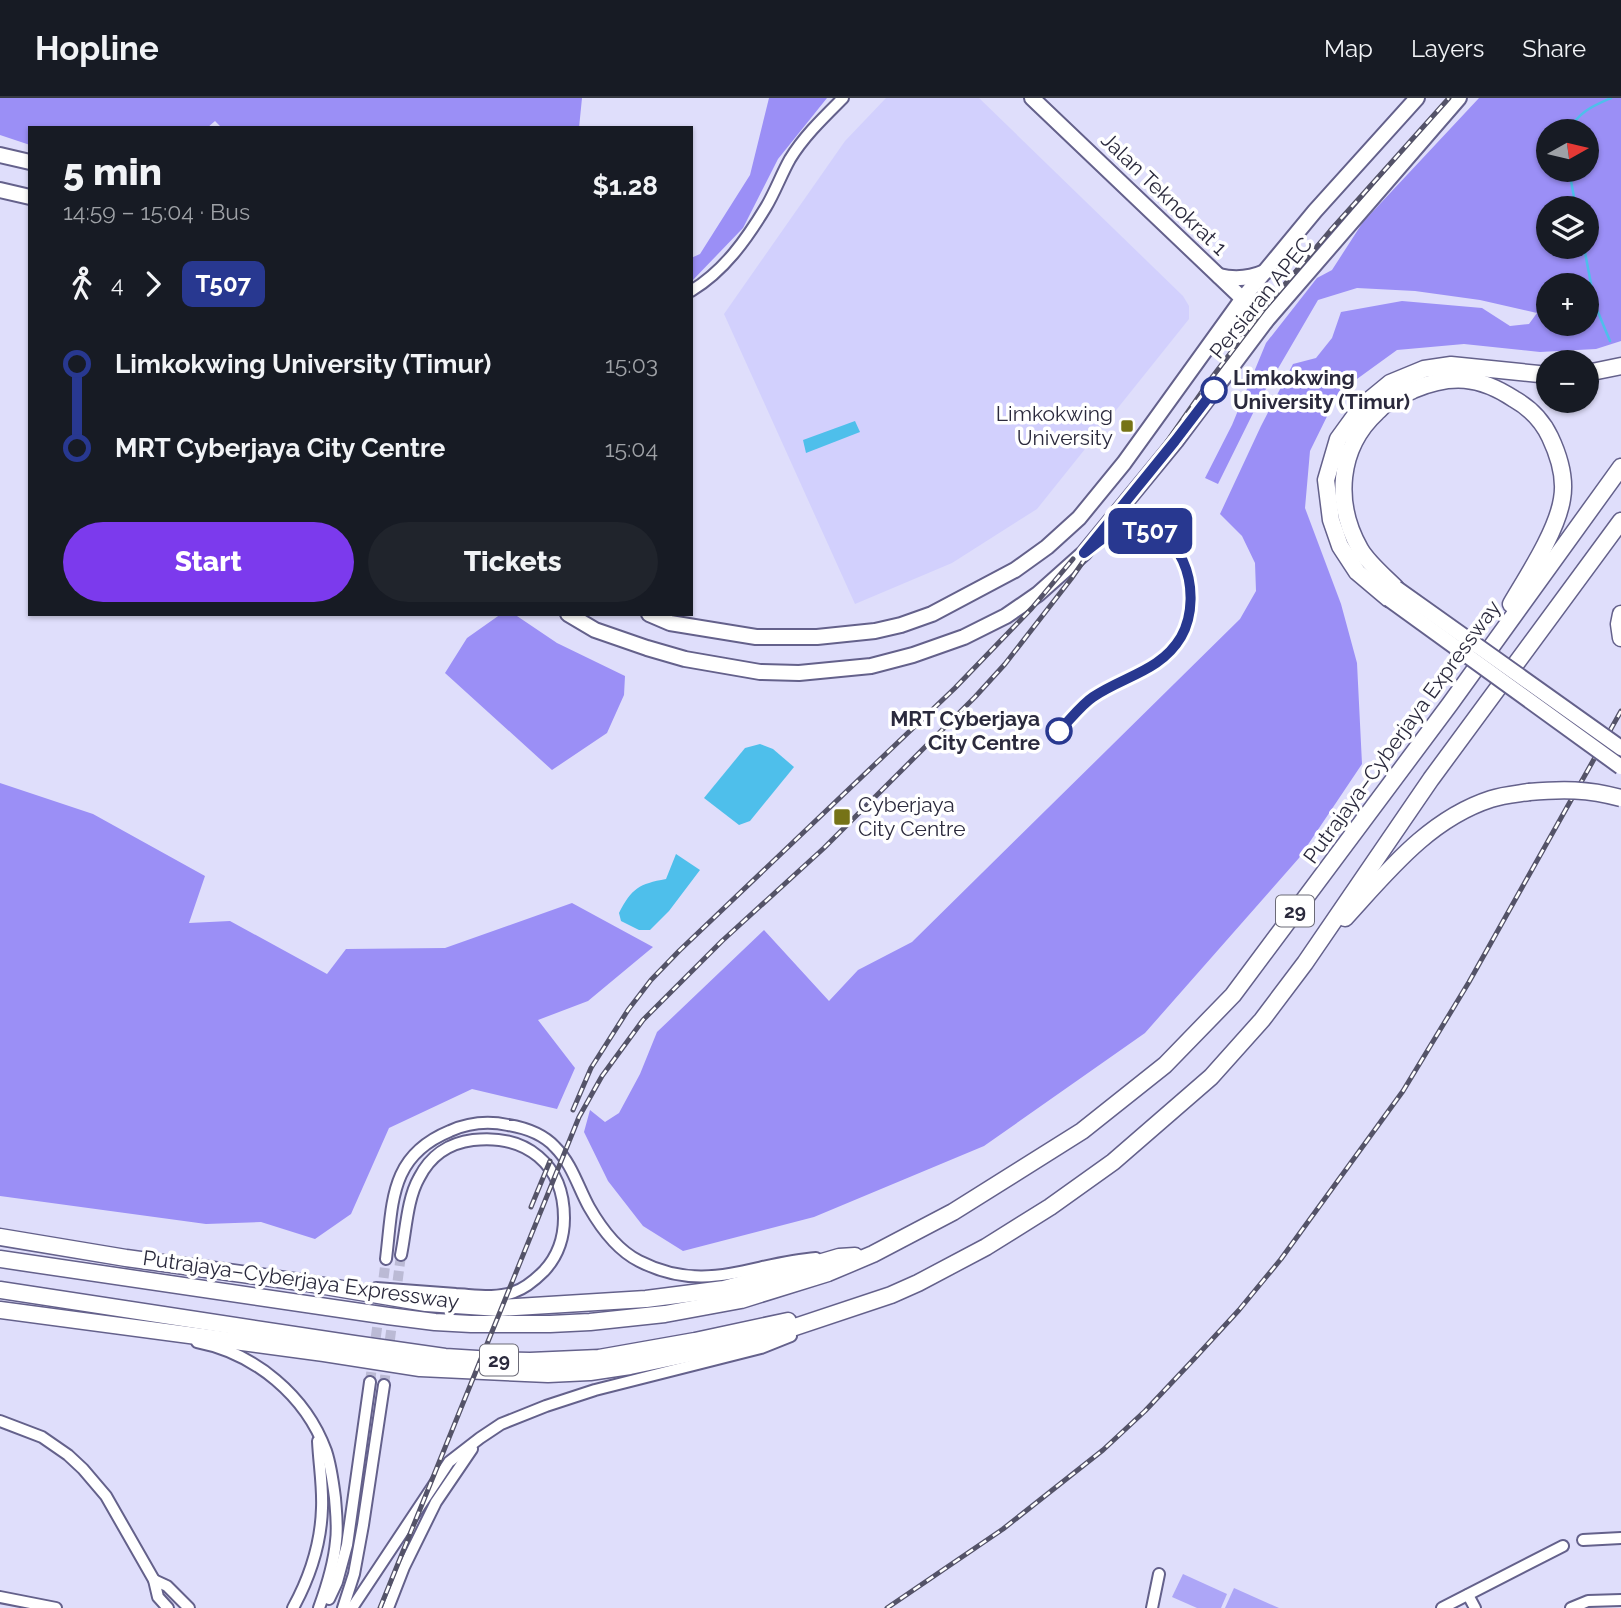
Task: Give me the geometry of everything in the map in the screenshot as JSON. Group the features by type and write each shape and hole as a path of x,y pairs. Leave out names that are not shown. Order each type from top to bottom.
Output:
{"highway":[{"path":"1392,593 1356,572 1340,546 1331,520 1326,480 1338,439 1362,406 1390,383 1424,369 1451,365 1536,374"},
{"path":"1599,371 1621,366"},
{"path":"1392,593 1361,551 1344,508 1343,478 1350,448 1367,421 1389,401 1432,382 1450,380 1487,384 1524,405 1543,424 1554,446 1563,473 1562,499 1556,521 1537,560 1450,705"},
{"name":"Putrajaya–Cyberjaya Expressway","path":"0,1259 435,1322 525,1325 644,1317 717,1305 788,1287 873,1254 953,1212 1082,1131 1165,1065 1233,995 1450,705 1621,467"},
{"name":"29","path":"0,1290 445,1357 530,1361 599,1358 789,1321 922,1276 986,1247 1050,1207 1112,1162 1211,1077 1262,1020 1305,963 1431,779 1621,521"},
{"path":"1305,963 1421,838 1458,813 1493,799 1528,792 1565,789 1599,792 1621,798"},
{"path":"0,1237 307,1283 426,1304 499,1308 646,1300 724,1289 839,1257 873,1254"},
{"path":"0,1310 421,1368 505,1373 590,1372 759,1339 891,1295 986,1247"}],"main road":[{"name":"Jalan Teknokrat 1","path":"1032,98 1266,321"},
{"name":"Persiaran APEC","path":"654,616 670,623 757,637 817,637 875,631 932,614 1015,570 1047,547 1079,518 1124,463 1243,299 1315,211 1417,98"},
{"name":"Persiaran APEC","path":"571,616 595,630 647,649 685,659 760,672 799,673 872,666 913,655 964,637 1006,616 1038,594 1084,553 1175,441 1266,321 1459,98"},
{"path":"0,155 28,162"},
{"path":"0,190 28,197"},
{"path":"1219,276 1254,277 1266,271"},
{"path":"1219,276 1228,304 1224,323"},
{"path":"1392,593 1621,748"},
{"path":"1392,593 1621,767"}],"street":[{"path":"693,290 729,261 767,206 792,158 813,128 843,98"},
{"path":"386,1259 396,1187 401,1171 410,1157 437,1136 454,1129 498,1123 528,1129 543,1136 554,1146 571,1169 589,1207 611,1239 638,1261 655,1268 695,1277 711,1277 799,1259 839,1257"},
{"path":"307,1283 494,1296 514,1293 528,1285 549,1266 562,1241 564,1203 557,1179 542,1158 532,1151 505,1141 465,1142 442,1151 424,1169 413,1190 401,1255"},
{"path":"352,1608 449,1462 480,1438 510,1420 594,1390 761,1348 891,1295"},
{"path":"99,1324 205,1344 240,1356 277,1380 306,1414 327,1453 337,1516 337,1541 322,1608"},
{"path":"322,1608 337,1582 347,1545 370,1382"},
{"path":"343,1608 354,1574 384,1385"},
{"path":"0,1420 42,1437 83,1469 106,1496 153,1580 158,1597 168,1608"},
{"path":"293,1607 311,1569 320,1532 322,1507 318,1432"},
{"path":"388,1608 404,1567 436,1502 480,1438"},
{"path":"1583,1540 1621,1538"},
{"path":"1443,1608 1563,1546"},
{"path":"1152,1608 1159,1574"},
{"path":"153,1580 167,1587 188,1608"},
{"path":"1468,1595 1475,1608"},
{"path":"0,1597 56,1608"},
{"path":"1571,1608 1588,1601 1621,1600"}],"shaded area":[{"path":"0,98 582,98 579,126 220,126 215,121 209,126 28,126 28,144 0,135"},
{"path":"769,98 827,98 778,159 743,228 693,280 693,257 700,254 750,175"},
{"path":"886,98 979,98 1183,296 1189,306 1189,319 1037,509 952,563 855,604 724,314 845,141"},
{"path":"1479,98 1621,98 1621,341 1596,349 1577,350 1536,352 1464,344 1397,350 1339,392 1310,451 1305,508 1341,604 1357,663 1362,764 1299,858 1145,1033 984,1146 814,1217 683,1251 643,1226 608,1181 584,1132 590,1110 605,1122 619,1113 640,1074 657,1032 764,930 829,1001 858,970 912,942 1240,619 1256,591 1255,563 1242,536 1220,514 1293,364 1316,358 1332,338 1341,312 1402,301 1482,308 1510,326 1529,324 1536,314 1536,336 1599,336 1599,273 1536,273 1536,313 1480,300 1415,291 1357,288 1318,300 1259,401 1218,484 1205,478 1232,425 1266,343 1317,278 1332,270 1363,222"},
{"path":"855,421 860,432 806,453 803,440"},
{"path":"498,616 517,616 557,643 625,676 624,695 607,733 552,770 445,673 467,638"},
{"path":"760,744 773,749 794,767 750,821 739,825 704,798 745,748"},
{"path":"0,783 93,814 205,876 189,923 230,921 327,974 346,949 445,948 572,903 653,947 588,1001 538,1020 575,1068 557,1109 472,1089 389,1128 351,1214 315,1239 261,1222 206,1224 0,1196"},
{"path":"676,854 700,870 669,911 650,930 639,930 621,921 619,913 632,893 643,885 666,879"},
{"path":"1183,1574 1227,1594 1221,1608 1197,1608 1172,1597"},
{"path":"1234,1588 1279,1608 1225,1608"}],"waterway":[{"path":"1577,119 1592,107 1611,98"},
{"path":"1571,182 1574,196"},
{"path":"1586,259 1595,305 1610,341"}],"tunnel":[{"path":"384,1385 401,1255"},
{"path":"370,1382 386,1259"}],"railway":[{"path":"380,1608 579,1117 602,1076 643,1020 722,941 824,848 1005,664 1071,579 1213,376 1264,309 1449,98"},
{"path":"573,1110 591,1068 628,1010 651,980 955,688 1032,608 1073,559"},
{"path":"887,1608 1003,1529 1103,1450 1145,1411 1194,1359 1281,1259 1403,1091 1469,982 1621,711"},
{"path":"531,1207 550,1161"}],"bus line":[{"name":"T507","path":"1059,731 1092,697 1162,661 1187,624 1191,606 1189,577 1173,545 1160,533 1132,528 1118,531 1104,537 1084,553 1214,390"}],"place":[{"name":"Limkokwing University (Timur)","path":"1214,390"},
{"name":"Limkokwing University","path":"1127,426"},
{"name":"MRT Cyberjaya City Centre","path":"1059,731"},
{"name":"Cyberjaya City Centre","path":"842,817"}]}
